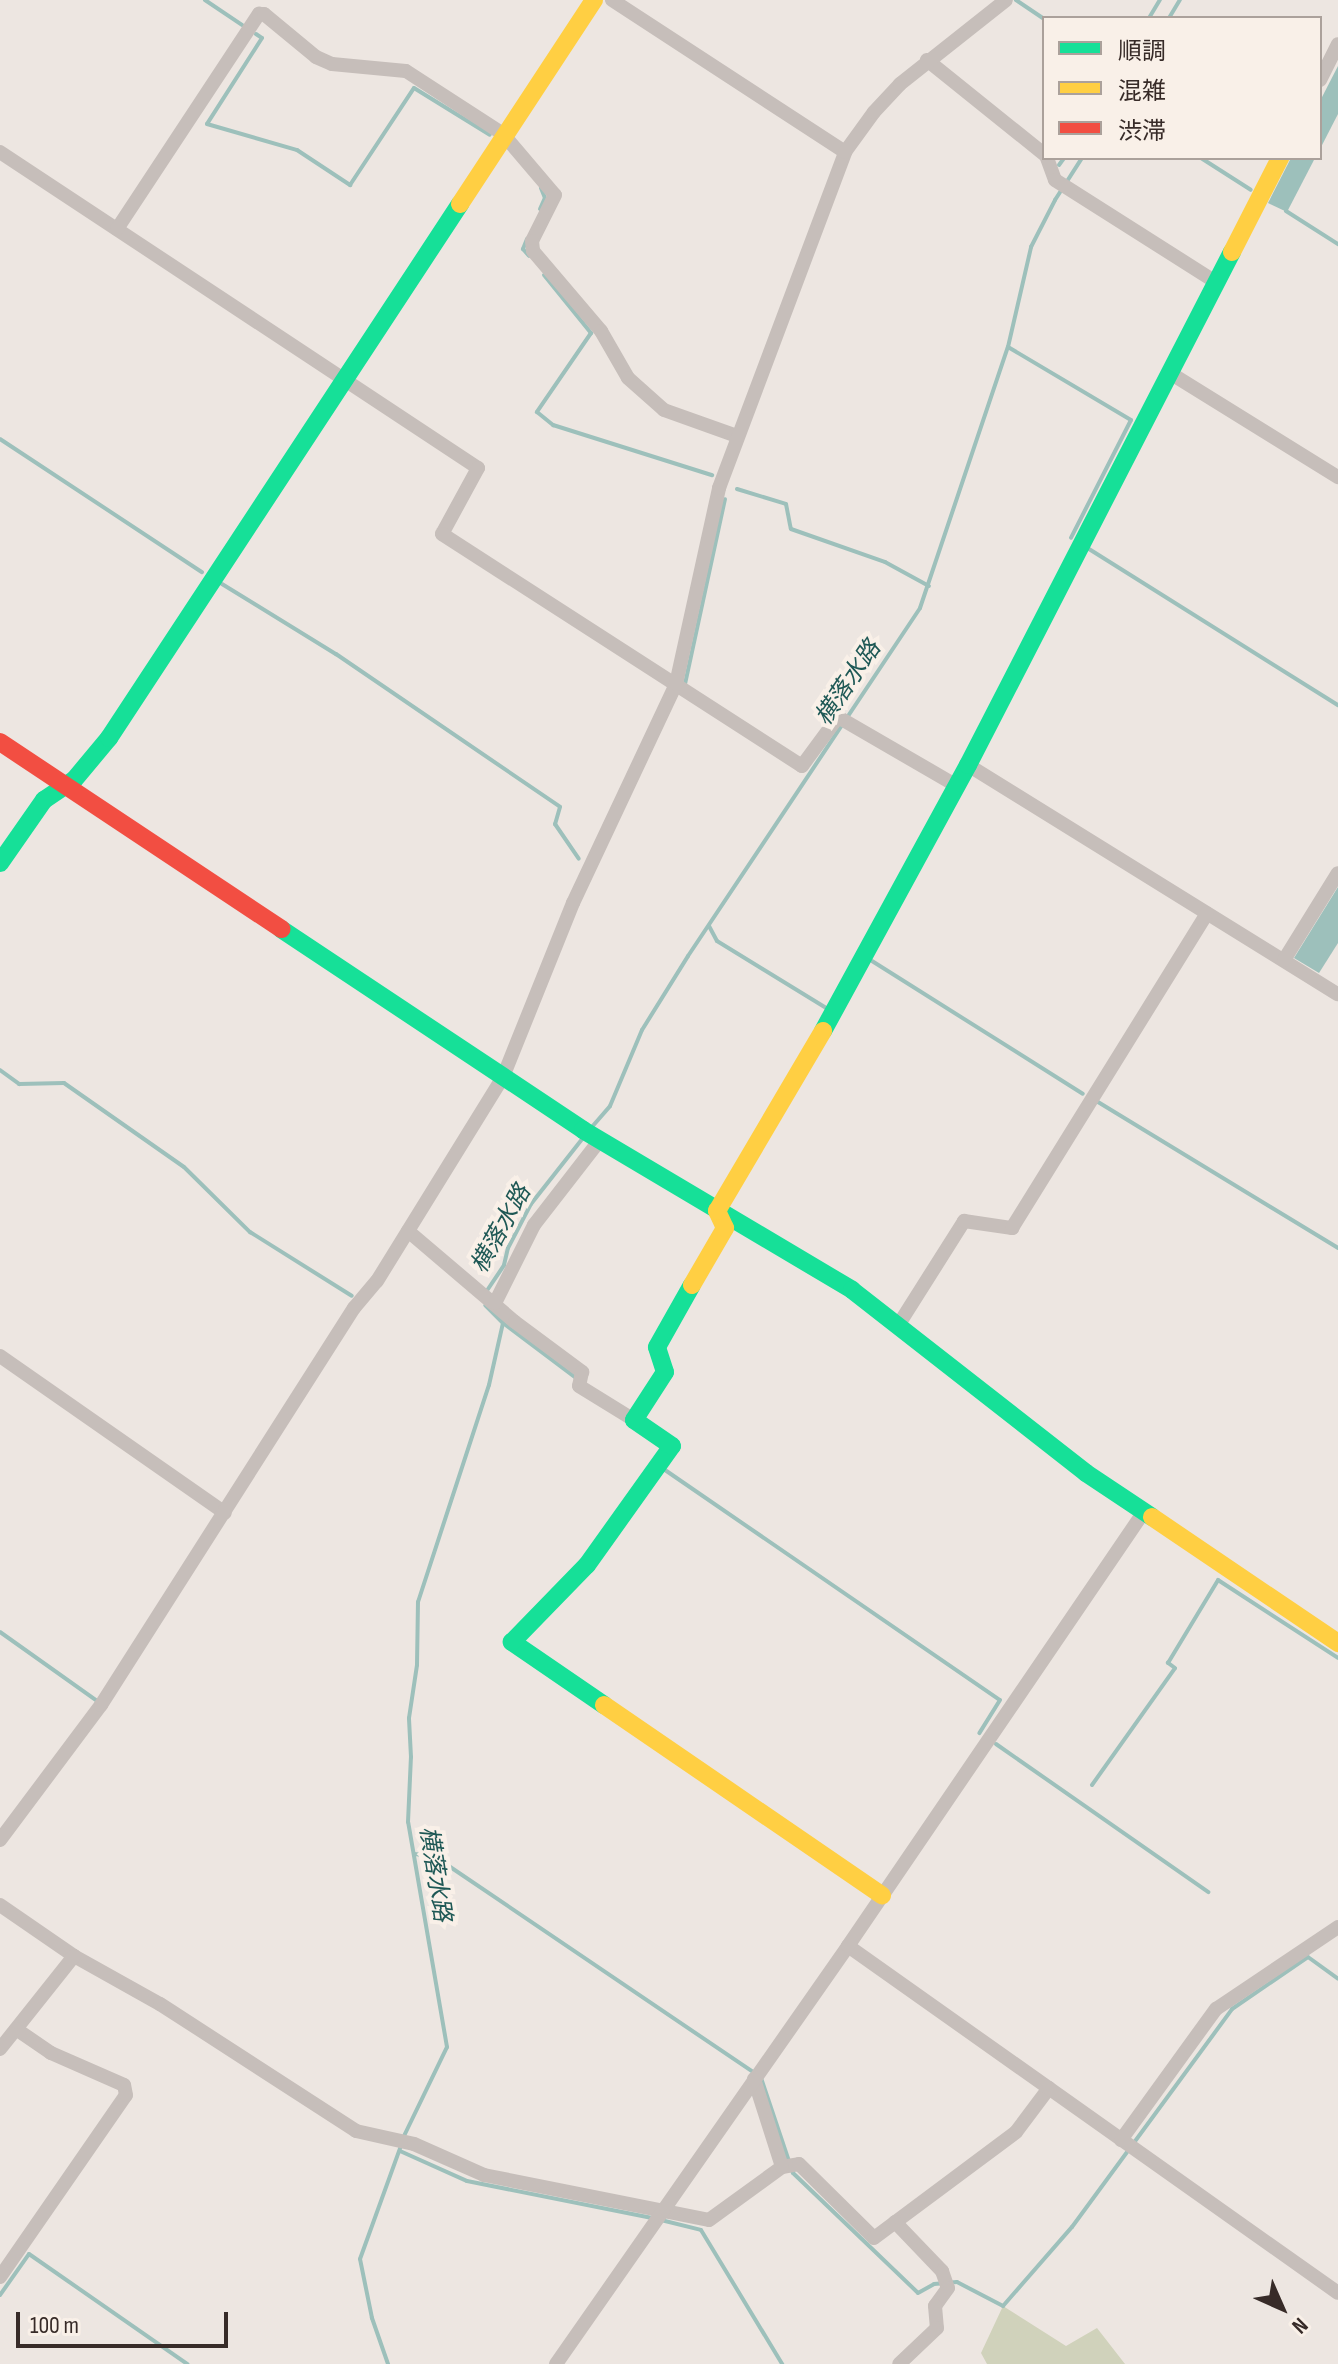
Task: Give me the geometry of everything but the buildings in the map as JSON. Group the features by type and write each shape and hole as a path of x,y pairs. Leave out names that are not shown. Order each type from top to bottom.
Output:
{"street":[{"path":"0,863 44,800 84,770 109,738 503,134 594,0"},
{"path":"612,0 845,152"},
{"path":"0,1840 101,1705 354,1308 377,1281 503,1077 573,903 676,684 719,488 845,152 874,112 927,60 1005,1"},
{"path":"117,229 259,14 285,28 316,57 332,64 392,67 418,76 503,134 555,195 532,241 533,251 601,331 628,378 664,410 737,436"},
{"path":"1322,76 1338,44"},
{"path":"927,60 1042,154"},
{"path":"0,152 478,468 442,534 802,766 838,717 957,786"},
{"path":"1047,160 1055,180 1216,282"},
{"path":"717,1211 863,962 968,765 1279,160"},
{"path":"1170,373 1338,477"},
{"path":"0,742 591,1135 852,1290 1086,1473 1338,1643"},
{"path":"968,765 1338,994"},
{"path":"1284,960 1338,873"},
{"path":"899,1324 964,1221 1012,1228 1207,913"},
{"path":"487,1296 591,1135"},
{"path":"634,1420 665,1372 657,1347 725,1228 717,1211"},
{"path":"408,1231 580,1379 672,1446 587,1565 512,1642 882,1895"},
{"path":"0,1356 225,1513"},
{"path":"556,2364 848,1946 1143,1513"},
{"path":"0,1905 74,1956 160,2004 356,2131 414,2144 484,2175 709,2220 782,2167 799,2164 874,2238 1016,2132 1049,2088"},
{"path":"1121,2140 1216,2009 1338,1927"},
{"path":"848,1946 1338,2293"},
{"path":"0,2049 74,1956"},
{"path":"0,2277 126,2095 124,2085 51,2053 16,2029"},
{"path":"758,2073 782,2167"},
{"path":"895,2222 942,2271 948,2288 935,2306 937,2328 899,2364"}],"green space":[{"path":"1003,2306 1066,2346 1097,2328 1125,2364 987,2364 981,2353"}],"water":[{"path":"1338,66 1338,114 1322,145 1322,97"},
{"path":"1290,160 1314,160 1287,212 1268,203"},
{"path":"1338,887 1338,943 1319,973 1294,958"}],"waterway":[{"path":"205,0 242,25"},
{"path":"1016,0 1042,18"},
{"path":"1150,16 1160,0"},
{"name":"横落水路","path":"1170,16 1180,0"},
{"path":"256,34 262,38 207,124 297,150 350,185 414,88 490,135"},
{"path":"1059,165 1063,160"},
{"name":"横落水路","path":"591,1128 610,1106 642,1030 688,956 920,608 1008,347 1031,247 1055,200 1081,160"},
{"path":"1204,160 1251,190"},
{"path":"540,209 545,198 541,188"},
{"path":"1286,211 1338,244"},
{"path":"527,239 523,249 529,256"},
{"path":"544,275 591,333 537,412 553,425 712,475"},
{"path":"1008,347 1131,420 1071,538"},
{"path":"0,439 202,572"},
{"path":"737,489 786,504 791,529 885,562 929,586"},
{"path":"685,684 725,499"},
{"path":"1089,549 1338,705"},
{"path":"222,584 336,654 560,807 555,824 579,859"},
{"path":"709,926 717,941 828,1009"},
{"path":"872,961 1083,1094"},
{"path":"0,1070 19,1084 64,1083 184,1167 250,1232 352,1296"},
{"path":"1098,1102 1338,1248"},
{"name":"横落水路","path":"486,1292 504,1265 508,1248 531,1204 583,1138"},
{"name":"横落水路","path":"403,2138 447,2047 408,1822 409,1718 417,1665 418,1602 489,1385 503,1323 485,1305"},
{"path":"503,1323 575,1377"},
{"path":"665,1470 1000,1700 979,1733"},
{"path":"1092,1785 1175,1668 1168,1663 1218,1580 1338,1658"},
{"path":"0,1632 97,1701"},
{"path":"996,1744 1208,1892"},
{"path":"414,1854 434,1856 754,2073"},
{"path":"761,2078 793,2173 918,2293 934,2284 957,2282 1003,2306 1072,2227 1232,2009 1308,1957 1338,1979"},
{"name":"横落水路","path":"388,2364 372,2318 360,2259 401,2146"},
{"path":"400,2151 467,2181 653,2218"},
{"path":"661,2220 701,2230 782,2364"},
{"path":"0,2295 29,2254 187,2364"}],"traffic: fast":[{"path":"0,863 44,800 74,780 109,738 460,204"},
{"path":"823,1031 968,765 1232,252"},
{"path":"281,929 583,1130 852,1290 1086,1473 1152,1517"},
{"path":"604,1705 512,1642 587,1565 672,1446 634,1420 665,1372 657,1347 692,1285"}],"traffic: slow":[{"path":"460,204 594,0"},
{"path":"1232,252 1279,160"},
{"path":"692,1285 725,1228 717,1211 823,1031"},
{"path":"1152,1517 1338,1643"},
{"path":"604,1705 882,1895"}],"traffic: jam":[{"path":"0,742 281,929"}]}
